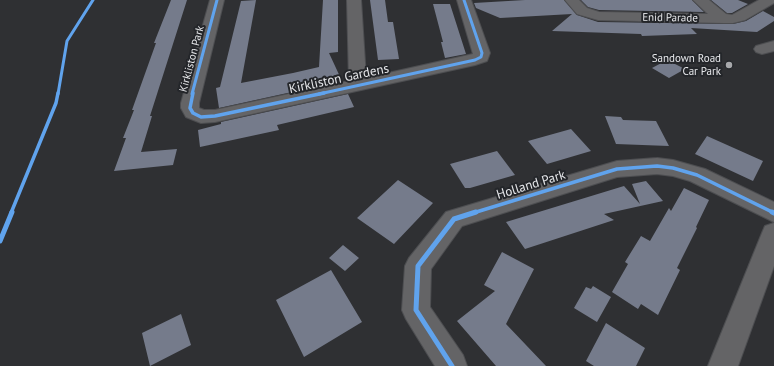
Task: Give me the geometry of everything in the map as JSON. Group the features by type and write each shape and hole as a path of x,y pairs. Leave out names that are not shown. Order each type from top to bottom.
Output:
{"street":[{"name":"Kirkliston Park","path":"201,117 193,113 190,108 190,103 217,0"},
{"path":"354,0 358,86"},
{"name":"Kirkliston Gardens","path":"201,117 215,116 475,60 481,57 482,53 464,0"},
{"name":"Enid Parade","path":"572,0 582,11 598,16 723,19 740,17 769,0"},
{"path":"700,0 723,19"},
{"name":"Holland Park","path":"452,366 416,310 418,266 454,219 617,169 657,166 673,168 697,176 774,213"},
{"path":"723,366 774,233"}],"building":[{"path":"171,0 187,0 150,116 152,116 141,152 177,149 173,165 114,171 126,138 123,138 134,110 132,110 156,43 154,43"},
{"path":"256,0 241,83 319,67 323,0 338,0 338,52 329,53 342,81 219,108 216,88 220,87 241,1"},
{"path":"370,0 385,0 388,22 393,22 399,59 378,60"},
{"path":"525,0 564,0 577,15 598,22 733,24 746,21 763,11 774,17 774,21 757,32 691,28 697,34 642,36 641,34 552,31 572,14 500,18 476,8 474,3"},
{"path":"581,0 692,0 704,12 599,10 588,7"},
{"path":"711,0 738,0 748,4 732,13 727,13"},
{"path":"433,4 450,4 466,54 445,58 441,42 443,42"},
{"path":"667,60 685,69 669,78 652,68"},
{"path":"348,94 354,107 277,125 279,130 200,147 198,130 221,124 221,122"},
{"path":"605,116 621,117 623,120 656,121 669,146 616,144"},
{"path":"571,129 591,151 547,164 528,141"},
{"path":"707,136 763,161 753,181 695,154"},
{"path":"497,151 515,175 470,188 465,188 450,164"},
{"path":"398,180 433,203 394,244 357,218"},
{"path":"646,181 663,201 604,214 614,220 525,249 506,222 624,186 640,204 632,184"},
{"path":"684,188 709,200 677,268 680,270 658,315 641,304 638,309 612,292 628,264 625,262 641,236 650,241 669,208 671,211"},
{"path":"343,245 359,258 345,271 329,258"},
{"path":"502,252 534,269 506,324 546,366 496,366 457,321 495,291 484,285"},
{"path":"331,270 362,322 304,357 276,300"},
{"path":"593,286 611,297 597,322 574,308 586,287 591,289"},
{"path":"181,314 191,345 150,366 142,333"},
{"path":"606,323 645,348 636,366 594,366 586,361"}],"cycle path":[{"path":"0,241 56,103 67,41 93,0"},
{"path":"217,0 190,103 190,108 193,113 201,117 215,116 475,60 481,57 482,53 464,0"},
{"path":"452,366 416,310 418,266 454,219 617,169 657,166 673,168 697,175 774,213"}],"place":[{"name":"Sandown Road Car Park","path":"729,65"}]}
